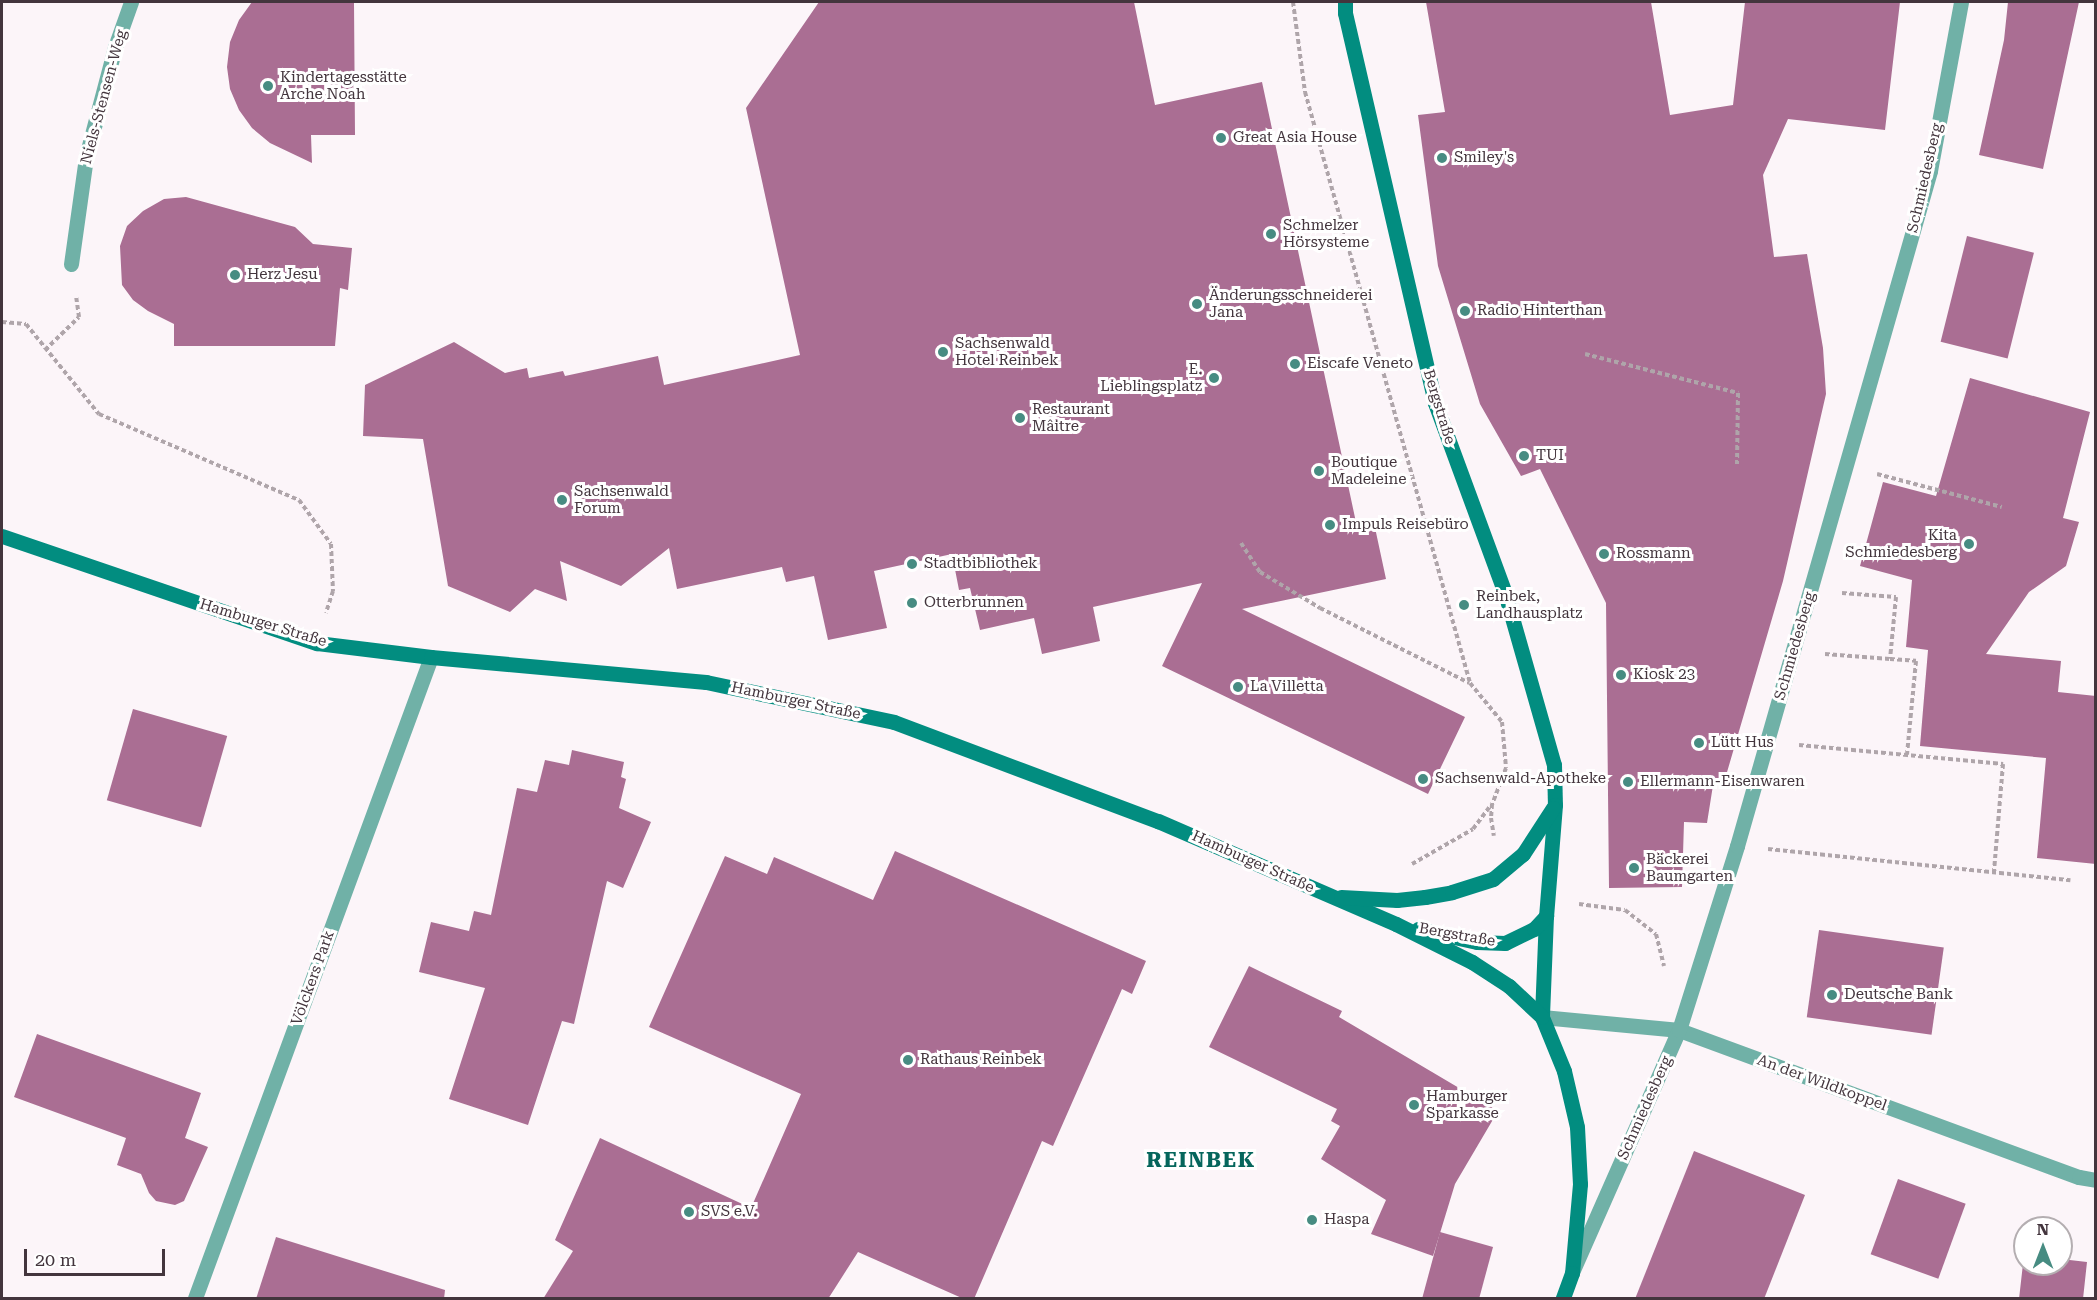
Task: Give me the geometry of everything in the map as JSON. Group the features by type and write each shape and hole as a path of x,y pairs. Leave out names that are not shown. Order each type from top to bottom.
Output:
{"main road":[{"name":"Bergstraße","path":"1345,2 1345,14 1435,403 1504,593 1554,765 1555,805 1545,916 1542,1017"},
{"name":"Hamburger Straße","path":"2,536 317,643 431,657 706,682 894,722 1158,821 1396,924 1472,962 1509,986 1542,1017"},
{"name":"Bergstraße","path":"1329,896 1397,900 1452,892 1493,879 1523,854 1555,805"},
{"name":"Bergstraße","path":"1396,924 1477,942 1504,944 1534,929 1545,916"},
{"path":"1542,1017 1564,1071 1577,1127 1580,1184 1572,1272 1563,1299"}],"street":[{"name":"Niels-Stensen-Weg","path":"71,264 86,157 115,47 131,2"},
{"name":"Schmiedesberg","path":"1572,1272 1679,1030 1737,846 1930,171 1960,2"},
{"name":"Völckers Park","path":"195,1299 431,657"},
{"name":"An der Wildkoppel","path":"1542,1017 1679,1030 2079,1177 2096,1180"}],"path":[{"path":"1241,543 1260,572 1320,608 1470,683 1305,92 1293,2"},
{"path":"45,350 79,317"},
{"path":"2,322 26,324 99,414 299,500 332,544 333,591"},
{"path":"1585,354 1738,393 1737,464"},
{"path":"1847,467 2002,507"},
{"path":"1812,590 1896,597 1890,659"},
{"path":"1794,651 1916,661 1908,755"},
{"path":"1767,743 2003,764 1994,872"},
{"path":"1408,867 1473,829 1492,804"},
{"path":"1737,846 2070,880"}],"building":[{"path":"252,2 354,2 355,135 311,135 312,163 270,143 252,128 239,110 230,89 227,67 230,42 239,20"},
{"path":"819,2 1134,2 1155,105 1262,82 1357,527 1374,523 1386,579 1242,609 1465,717 1428,794 1162,666 1202,583 1093,607 1100,641 1042,654 1034,618 980,630 970,588 959,590 952,554 874,571 887,628 828,640 814,576 786,582 782,567 677,589 669,548 621,586 560,561 567,601 535,589 510,612 448,586 423,439 363,436 365,385 454,342 505,373 527,368 529,378 563,371 565,376 658,356 664,385 800,355 746,108"},
{"path":"1426,2 1651,2 1670,115 1733,105 1745,2 1900,2 1885,130 1788,119 1763,175 1774,257 1807,254 1823,348 1826,394 1783,581 1725,779 1714,779 1707,823 1684,822 1682,887 1609,888 1606,603 1540,469 1521,476 1480,404 1438,266 1418,115 1445,112"},
{"path":"2008,2 2079,2 2043,169 1979,155 2004,40"},
{"name":"Herz Jesu","path":"186,197 295,227 313,244 352,248 348,290 340,288 335,346 174,346 174,324 148,311 133,300 122,285 120,246 127,226 143,211 164,199"},
{"path":"1967,236 2034,253 2008,358 1941,342"},
{"path":"1970,378 2090,412 2063,518 2079,522 2066,566 2029,592 1986,654 2061,661 2058,692 2096,696 2096,864 2037,858 2046,758 1920,746 1928,650 1906,647 1912,580 1860,566 1883,482 1936,496"},
{"path":"133,709 227,736 201,827 107,800"},
{"path":"572,750 624,762 621,777 626,779 619,808 651,822 623,888 607,881 574,1024 562,1021 528,1125 449,1099 485,988 419,972 431,922 469,931 474,911 491,915 517,788 537,792 545,760 569,765"},
{"name":"Rathaus Reinbek","path":"895,851 1146,961 1132,994 1122,989 1053,1146 1042,1141 974,1299 964,1299 858,1252 828,1299 543,1299 573,1251 555,1240 600,1138 751,1208 801,1094 649,1027 725,856 767,874 774,857 873,900"},
{"path":"1819,930 1944,948 1932,1035 1807,1017"},
{"path":"1249,966 1342,1011 1339,1017 1498,1111 1455,1184 1433,1256 1371,1234 1386,1200 1321,1159 1340,1126 1331,1121 1337,1109 1209,1047"},
{"path":"37,1034 201,1093 185,1138 208,1147 184,1201 175,1205 156,1201 149,1193 141,1174 117,1165 126,1138 14,1097"},
{"path":"1694,1151 1805,1195 1764,1299 1635,1299"},
{"path":"1898,1179 1966,1204 1938,1279 1871,1254"},
{"path":"1440,1232 1493,1247 1479,1299 1422,1299"},
{"path":"276,1237 445,1290 444,1299 256,1299"},
{"path":"2073,1260 2087,1262 2083,1299 2019,1299 2022,1276 2073,1276"}],"place":[{"name":"Kindertagesstätte Arche Noah","path":"268,86"},
{"name":"Great Asia House","path":"1221,138"},
{"name":"Smiley's","path":"1442,158"},
{"name":"Schmelzer Hörsysteme","path":"1271,234"},
{"name":"Herz Jesu","path":"235,275"},
{"name":"Änderungsschneiderei Jana","path":"1197,304"},
{"name":"Radio Hinterthan","path":"1465,311"},
{"name":"Sachsenwald Hotel Reinbek","path":"943,352"},
{"name":"Eiscafe Veneto","path":"1295,364"},
{"name":"E. Lieblingsplatz","path":"1214,378"},
{"name":"Restaurant Mâitre","path":"1020,418"},
{"name":"TUI","path":"1524,456"},
{"name":"Boutique Madeleine","path":"1319,471"},
{"name":"Sachsenwald Forum","path":"562,500"},
{"name":"Impuls Reisebüro","path":"1330,525"},
{"name":"Kita Schmiedesberg","path":"1969,544"},
{"name":"Rossmann","path":"1604,554"},
{"name":"Stadtbibliothek","path":"912,564"},
{"name":"Otterbrunnen","path":"912,603"},
{"name":"Reinbek, Landhausplatz","path":"1464,605"},
{"name":"Kiosk 23","path":"1621,675"},
{"name":"La Villetta","path":"1238,687"},
{"name":"Lütt Hus","path":"1699,743"},
{"name":"Sachsenwald-Apotheke","path":"1423,779"},
{"name":"Ellermann-Eisenwaren","path":"1628,782"},
{"name":"Bäckerei Baumgarten","path":"1634,868"},
{"name":"Deutsche Bank","path":"1832,995"},
{"name":"Rathaus Reinbek","path":"908,1060"},
{"name":"Hamburger Sparkasse","path":"1414,1105"},
{"name":"SVS e.V.","path":"689,1212"},
{"name":"Haspa","path":"1312,1220"}],"district":[{"name":"REINBEK","path":"1201,1160"}]}
